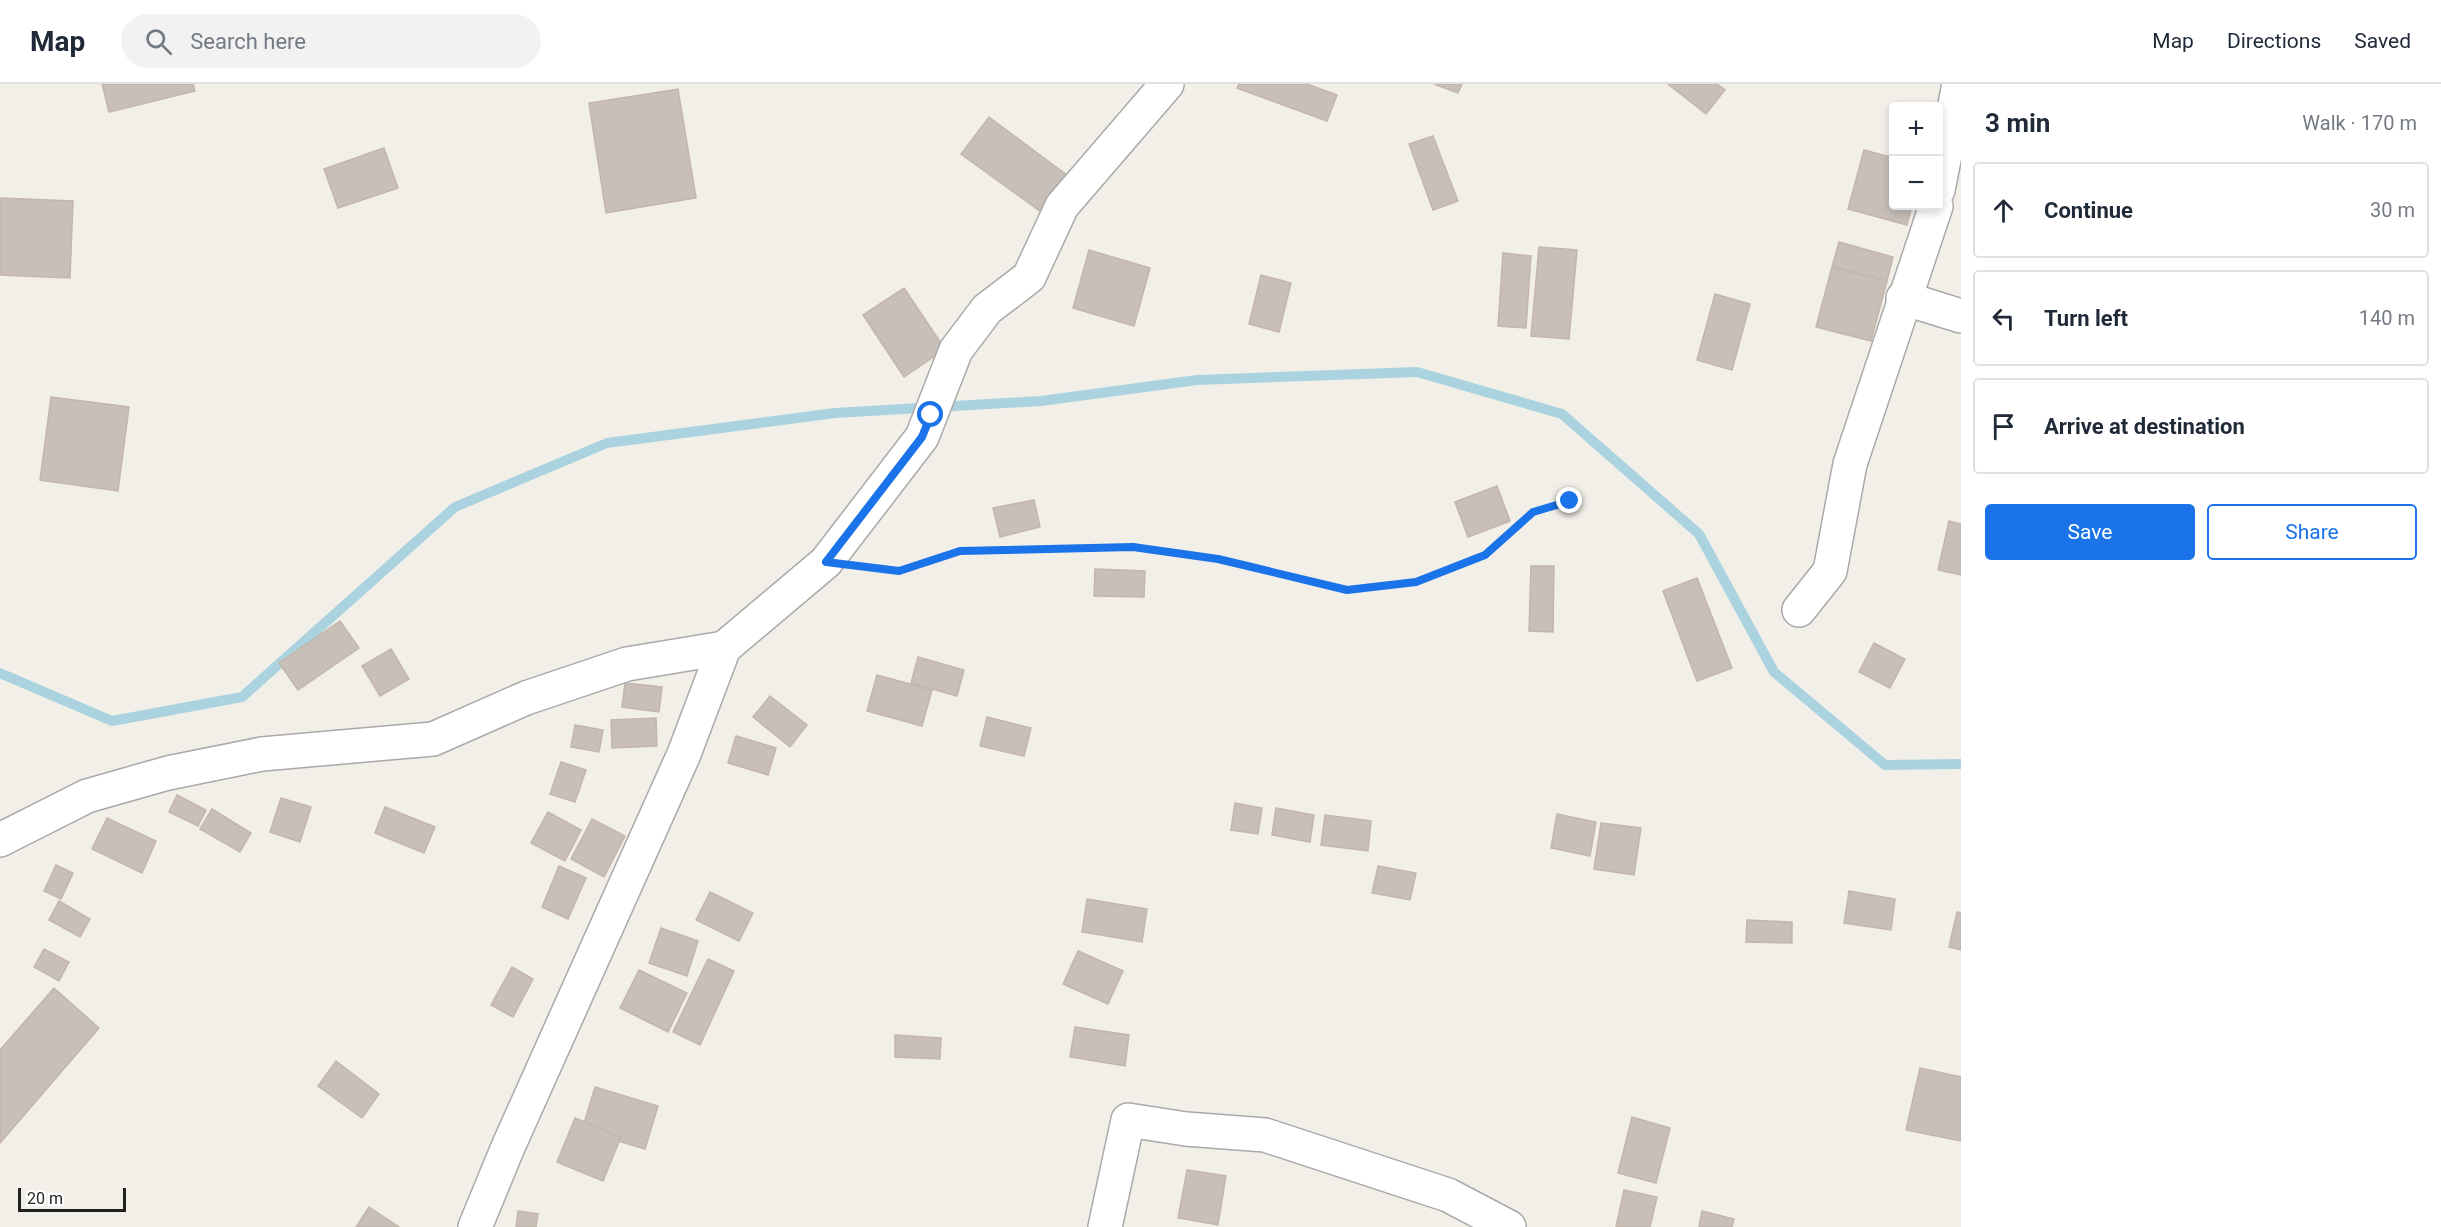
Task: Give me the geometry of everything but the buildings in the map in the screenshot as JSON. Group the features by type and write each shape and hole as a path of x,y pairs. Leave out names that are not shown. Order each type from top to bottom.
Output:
{"street":[{"path":"475,1227 508,1147 684,754 724,648 826,562 922,437 957,350 987,309 1029,277 1062,206 1167,84"},
{"path":"1943,165 1959,84"},
{"path":"1799,610 1830,572 1850,464 1903,298 1935,210"},
{"path":"1903,298 1961,316"},
{"path":"0,840 87,796 168,773 262,754 433,739 526,698 627,664 724,648"},
{"path":"1105,1227 1128,1120 1265,1135 1448,1195 1509,1227"}],"path":[{"path":"826,562 899,571 960,551 1133,547 1218,559 1347,590 1416,582 1485,555 1533,512 1570,501"}],"waterway":[{"path":"0,673 112,721 242,697 455,507 607,443 835,413 1041,401 1197,380 1417,372 1562,414 1699,534 1774,672 1885,765 1961,764"}],"route":[{"path":"931,415 922,437 826,562 899,571 960,551 1133,547 1218,559 1347,590 1416,582 1485,555 1533,512 1570,501"}]}
